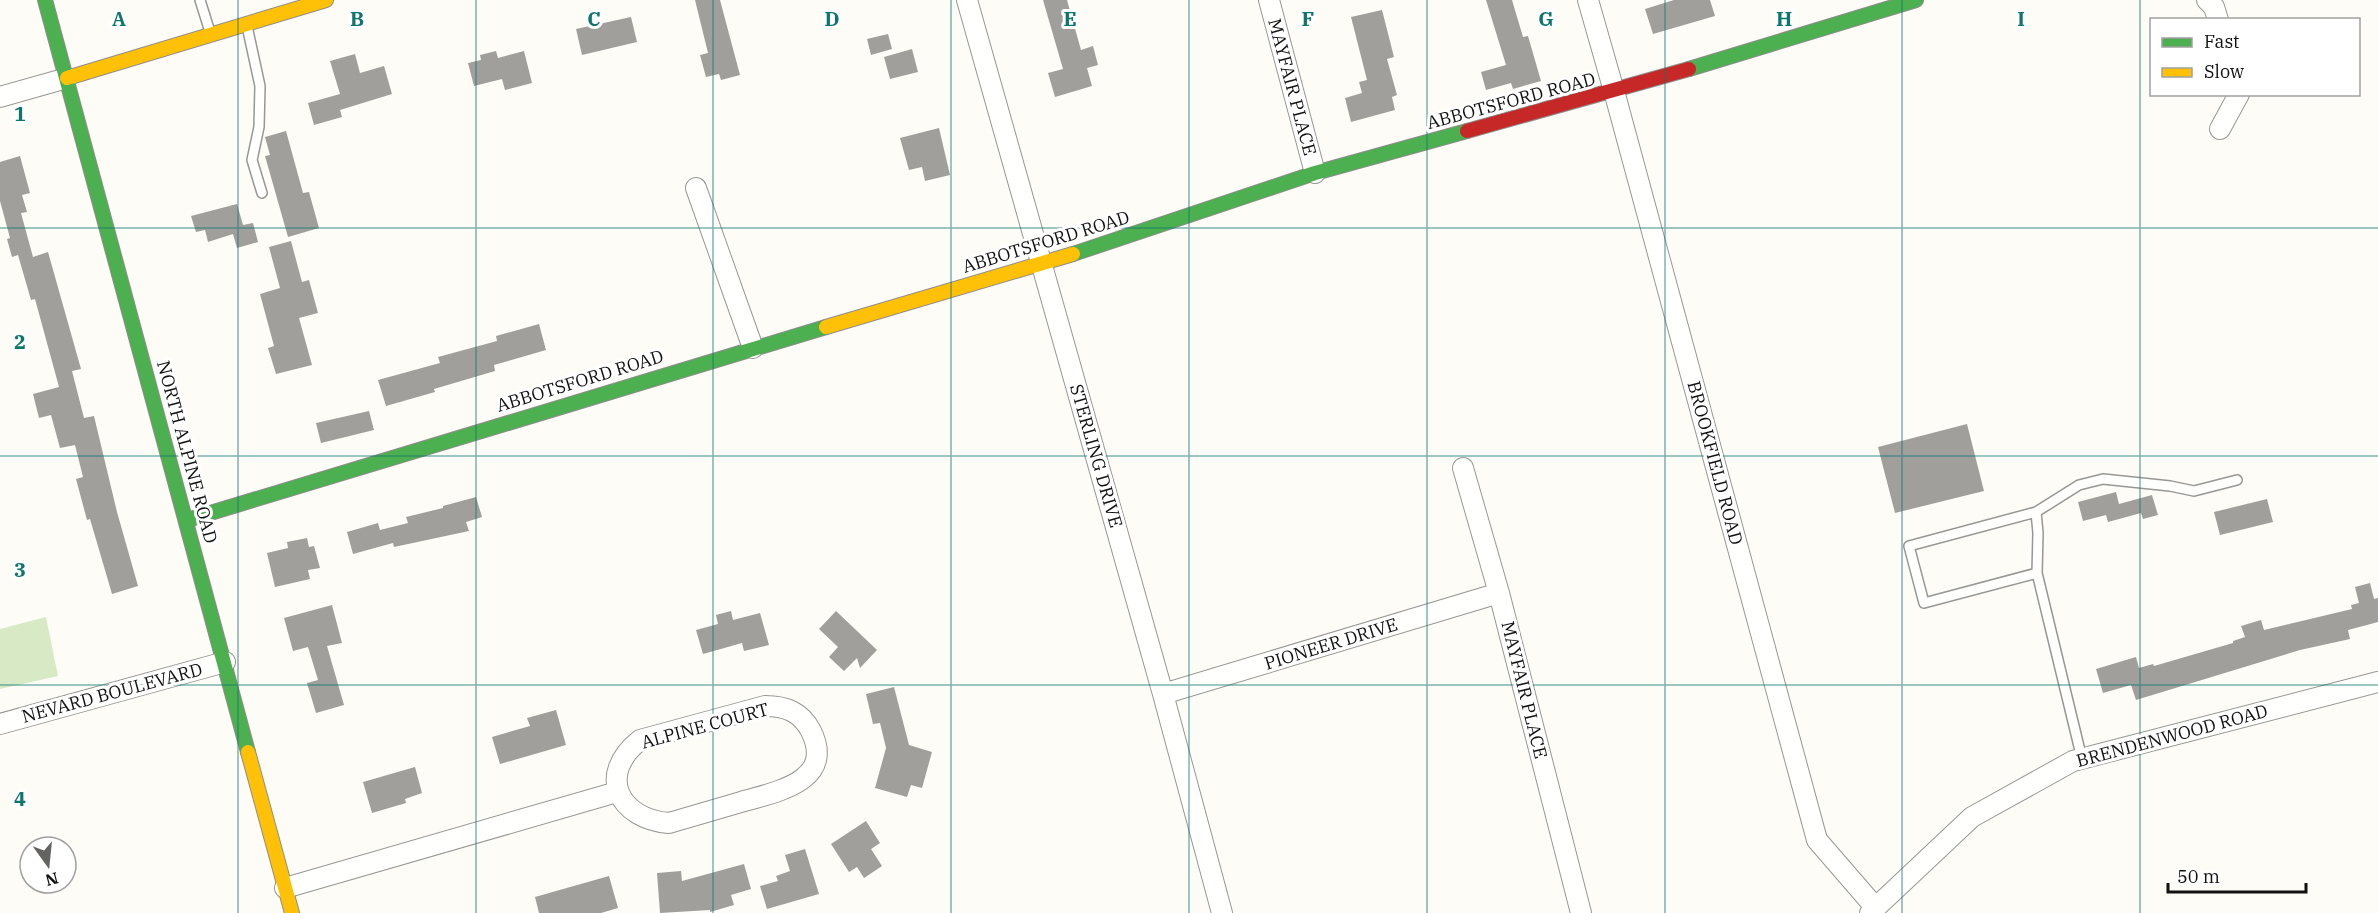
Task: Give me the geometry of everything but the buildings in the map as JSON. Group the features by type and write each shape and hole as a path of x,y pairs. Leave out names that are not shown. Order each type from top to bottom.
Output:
{"street":[{"name":"NORTH ALPINE ROAD","path":"45,0 292,913"},
{"path":"0,97 326,0"},
{"name":"STERLING DRIVE","path":"967,0 1163,694 1222,913"},
{"name":"MAYFAIR PLACE","path":"1269,0 1315,173"},
{"name":"BROOKFIELD ROAD","path":"1588,0 1816,840 1873,910"},
{"name":"ABBOTSFORD ROAD","path":"187,520 753,348 1042,264 1315,173 1614,91 1883,4 1916,0"},
{"path":"2207,0 2214,7 2217,18"},
{"path":"2220,129 2238,96"},
{"path":"696,188 753,348"},
{"name":"MAYFAIR PLACE","path":"1463,468 1499,594 1580,913"},
{"name":"PIONEER DRIVE","path":"1163,694 1499,594"},
{"name":"NEVARD BOULEVARD","path":"0,724 225,662"},
{"name":"BRENDENWOOD ROAD","path":"1873,910 1972,817 2073,761 2378,682"},
{"name":"ALPINE COURT","path":"765,706 781,706 801,716 816,746 816,758 812,769 792,787 669,823 656,822 643,817 622,801 617,792 617,769 620,762 630,748 640,740 765,706"},
{"path":"285,888 617,792"}],"lane":[{"path":"200,0 211,34"},
{"path":"246,24 260,86 259,128 252,160 262,193"},
{"path":"2037,573 1924,603 1909,546 2036,512 2079,485 2103,479 2170,486 2194,491 2237,480"},
{"path":"2036,512 2037,573 2082,759"}],"green space":[{"path":"46,617 58,676 0,689 0,629"}],"traffic: fast":[{"path":"45,0 248,752"},
{"path":"1689,69 1916,0"},
{"path":"1073,254 1315,173 1467,131"},
{"path":"187,520 826,327"}],"traffic: slow":[{"path":"67,78 326,0"},
{"path":"826,327 1073,254"},
{"path":"248,752 292,913"}],"traffic: jam":[{"path":"1467,131 1689,69"}]}
